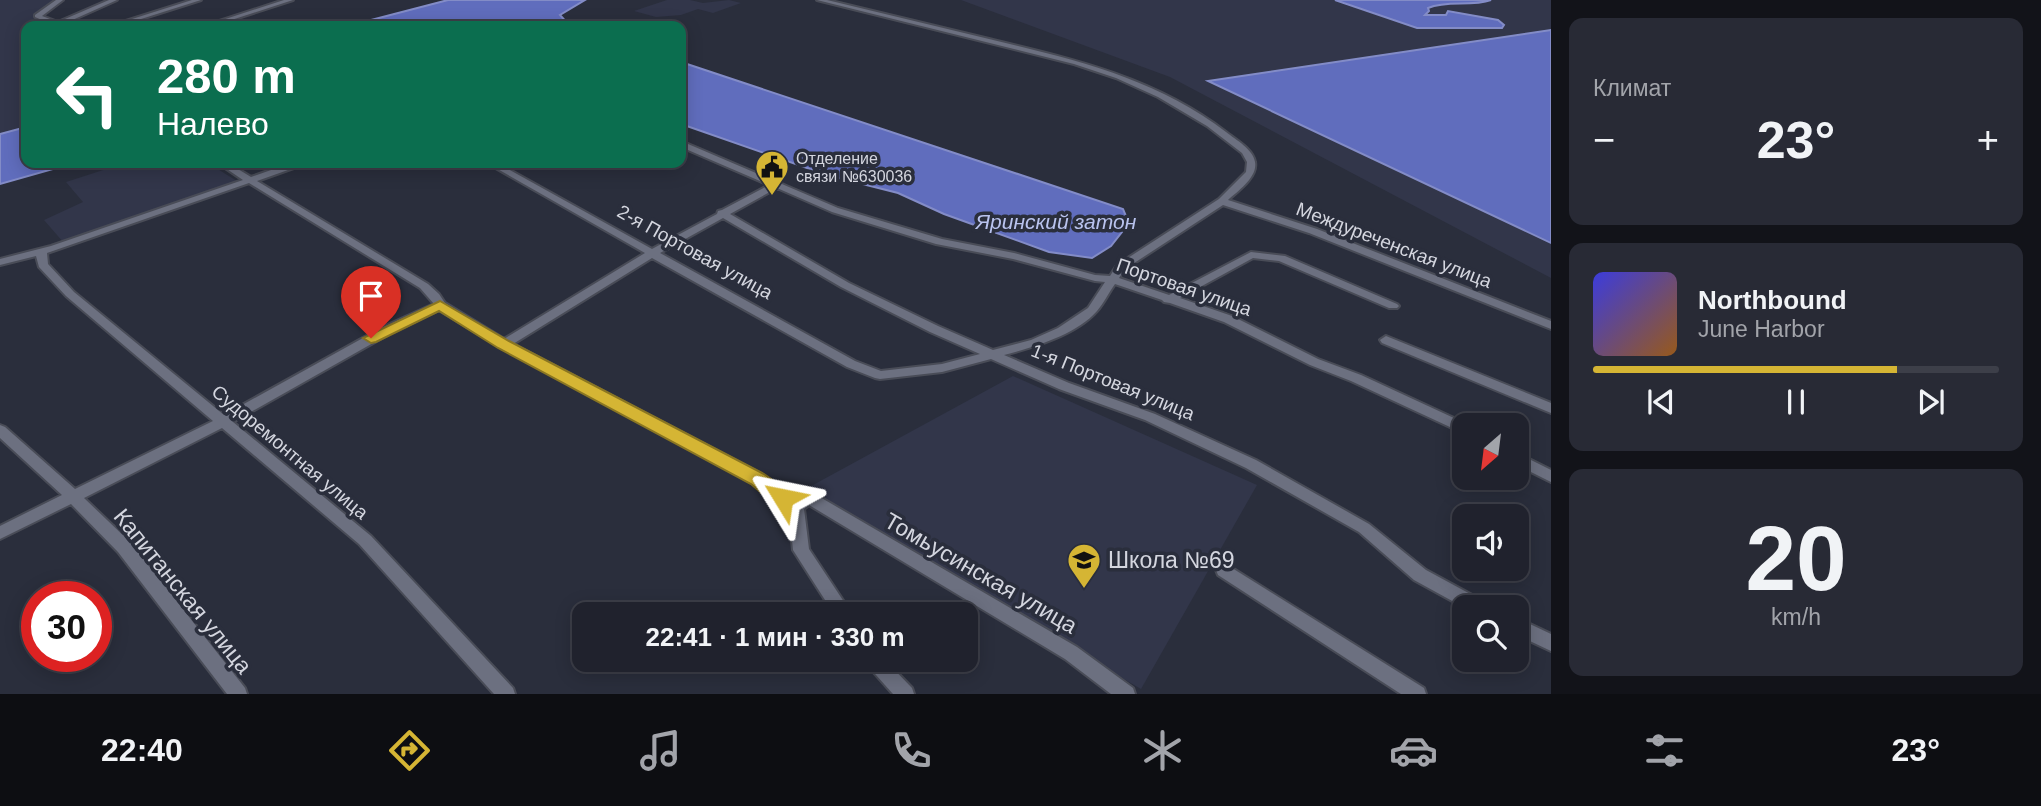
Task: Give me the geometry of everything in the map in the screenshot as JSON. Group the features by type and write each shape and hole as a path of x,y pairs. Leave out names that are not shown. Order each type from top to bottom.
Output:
{"street":[{"path":"47,21 37,16 60,0"},
{"path":"64,21 114,0"},
{"path":"129,21 198,0"},
{"path":"223,21 290,0"},
{"path":"820,0 1076,62 1161,95 1210,124 1246,152 1251,162 1250,173 1222,201 1121,267 1092,310 1062,331 994,356 942,368 880,375"},
{"name":"Портовая улица","path":"686,146 835,210 940,242 1014,256 1095,278 1113,279 1238,324 1314,362 1356,378 1452,423"},
{"name":"Томьусинская улица","path":"231,168 424,286 440,305 504,344 802,502 1071,653 1126,694"},
{"path":"0,262 41,251 285,168"},
{"name":"2-я Портовая улица","path":"500,168 851,364 880,375"},
{"path":"504,344 654,252 776,185"},
{"name":"Междуреченская улица","path":"1222,201 1348,245 1551,325"},
{"name":"1-я Портовая улица","path":"721,213 845,285 994,356 1064,386 1150,417 1251,464 1364,528 1420,575 1457,595"},
{"name":"Судоремонтная улица","path":"41,251 43,265 70,294 365,540 506,694"},
{"path":"1168,300 1251,255 1263,255 1281,258 1393,306"},
{"path":"0,533 224,421 385,331 440,305"},
{"path":"1386,340 1551,408"},
{"name":"Капитанская улица","path":"0,430 124,547 238,694"},
{"path":"1530,465 1551,477"},
{"path":"802,502 801,550 835,602"},
{"path":"1224,570 1417,694"},
{"path":"1529,632 1551,643"},
{"path":"885,672 905,694"}],"shaded area":[{"path":"0,0 53,0 34,17 44,21 21,21 21,128 0,134"},
{"path":"667,0 703,3 729,0 741,3 713,13 698,9 681,15 656,17 634,11"},
{"path":"961,0 1551,0 1551,278 1170,77"},
{"path":"109,168 216,168 240,183 64,243 44,220 83,202 66,182"},
{"name":"Школа №69","path":"1013,376 1257,485 1141,689 802,491"}],"water":[{"path":"448,0 585,0 560,15 565,21 367,21"},
{"path":"1335,0 1491,0 1436,6 1428,8 1429,11 1425,15 1446,15 1448,11 1498,20 1504,25 1502,28 1417,28"},
{"path":"1551,30 1551,243 1208,81"},
{"name":"Яринский затон","path":"686,64 1123,209 1129,223 1111,246 1092,258 1049,252 944,214 898,193 827,175 686,126"},
{"path":"21,128 21,168 56,168 0,184 0,134"}],"place":[{"name":"Отделение связи №630036","path":"772,197"},
{"name":"Школа №69","path":"1084,590"}],"route":[{"path":"371,338 440,305 504,344 758,479 783,498"}]}
